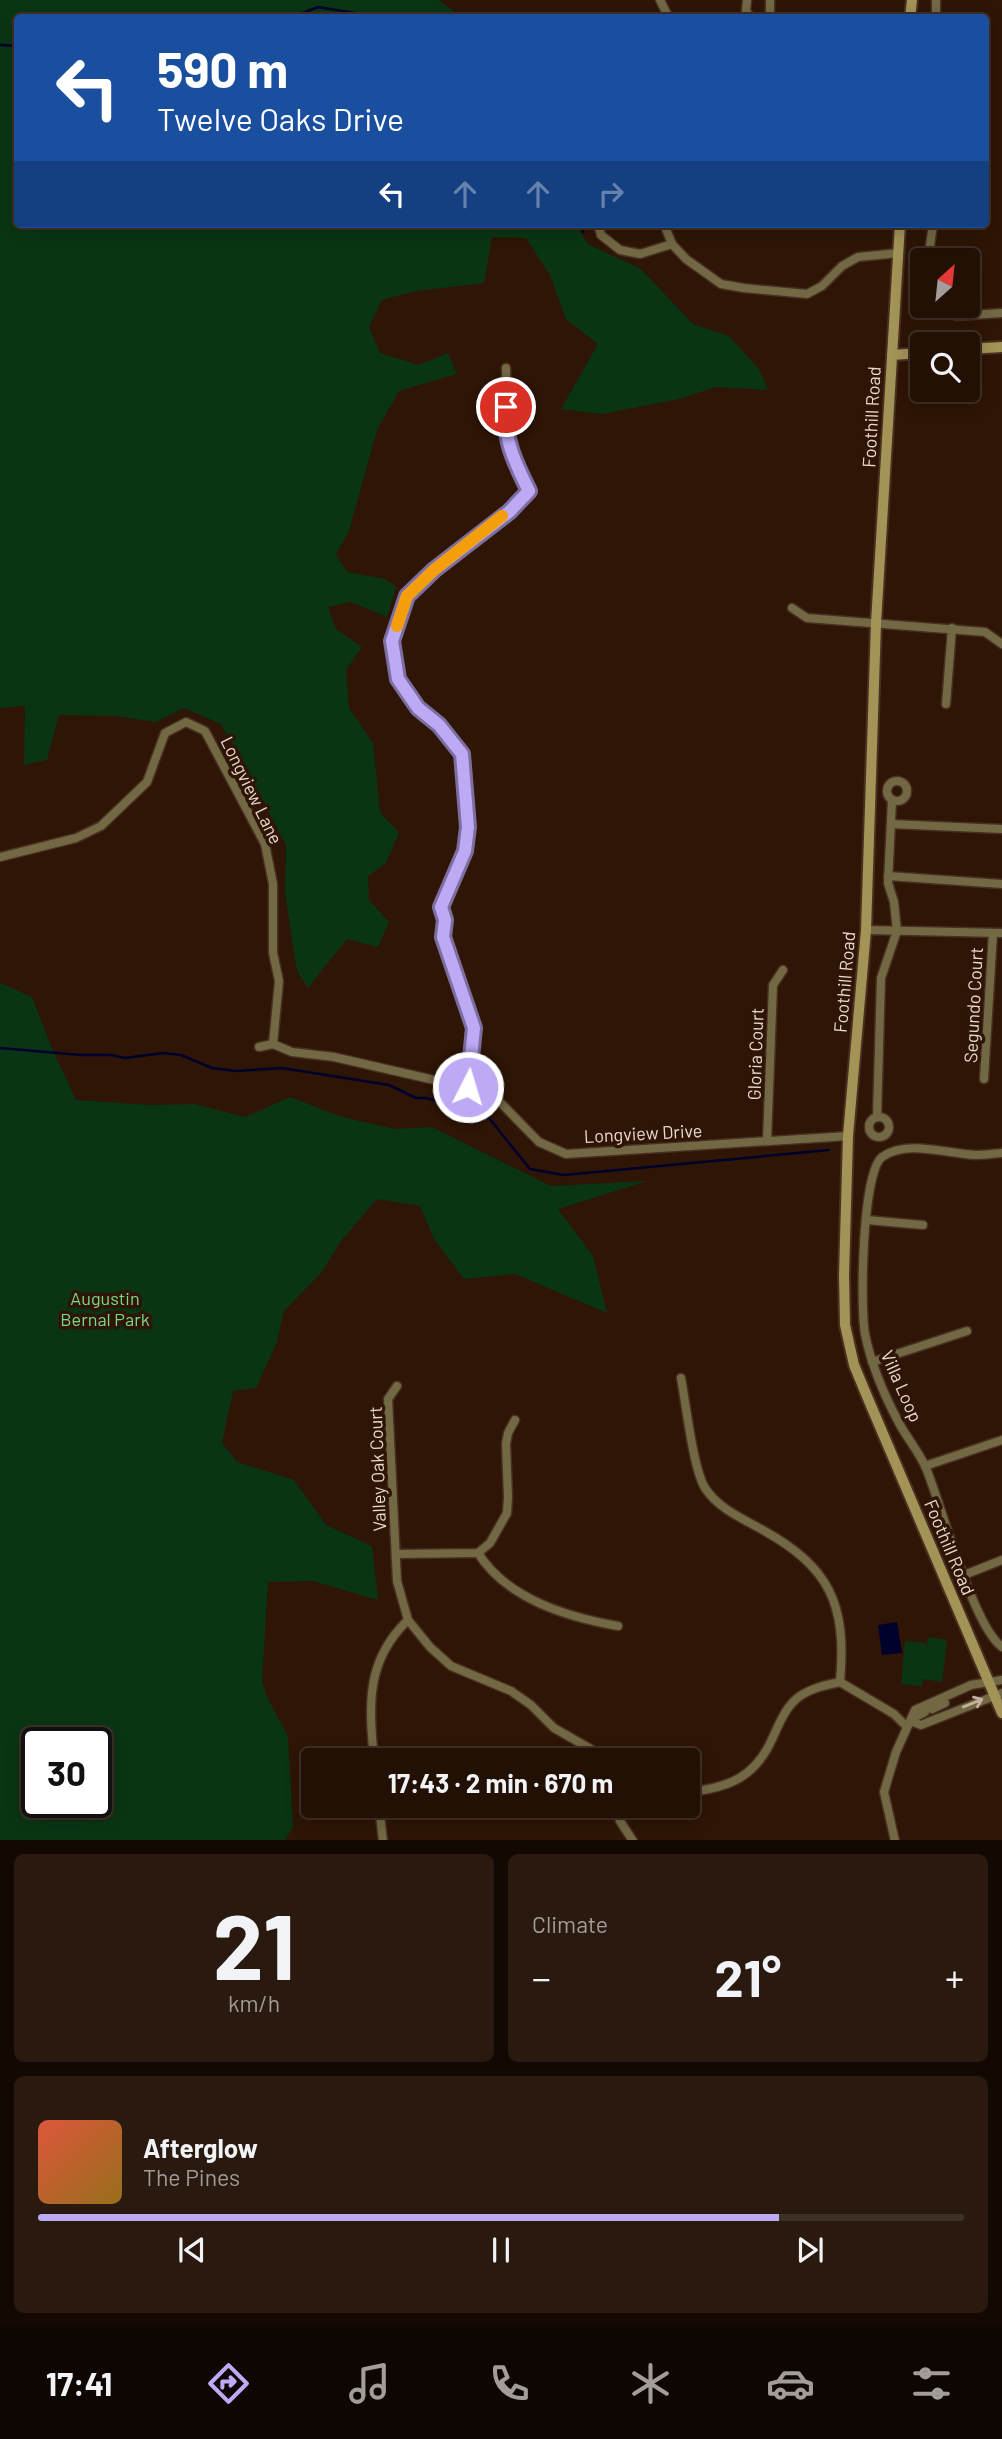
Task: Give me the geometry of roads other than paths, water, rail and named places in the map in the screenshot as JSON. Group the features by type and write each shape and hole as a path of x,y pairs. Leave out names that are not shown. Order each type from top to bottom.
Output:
{"main road":[{"name":"Foothill Road","path":"900,228 876,623 866,930 848,1136 845,1325 855,1365 990,1684 999,1694 1002,1713"},
{"path":"980,348 1002,347"},
{"path":"892,355 910,354"}],"street":[{"path":"599,228 601,235 620,250 640,254 672,244"},
{"path":"666,228 672,244 686,259 721,284 744,288 807,294 822,286 842,266 858,257 899,253"},
{"path":"930,248 932,228"},
{"path":"980,314 1002,313"},
{"path":"468,1087 474,1028 443,937 445,920 441,907 465,851 468,827 462,754 439,725 418,708 398,679 392,641 407,596 434,570 509,512 529,491 512,457 505,422 508,391 506,368"},
{"path":"792,608 807,618 985,632 1002,644"},
{"path":"946,704 952,628"},
{"name":"Longview Lane","path":"0,857 76,838 101,826 147,782 165,733 186,722 205,731 265,844 273,884 273,953 279,981 274,1044"},
{"path":"877,1117 881,978 897,931 888,876 892,800"},
{"path":"891,824 1002,829"},
{"path":"888,876 1002,884"},
{"path":"866,930 998,933"},
{"name":"Segundo Court","path":"984,1079 998,933"},
{"name":"Gloria Court","path":"767,1142 773,985 783,970"},
{"name":"Longview Drive","path":"259,1047 274,1044 292,1052 334,1057 491,1093 540,1142 566,1154 848,1136"},
{"name":"Villa Loop","path":"1002,1153 976,1155 911,1149 884,1156 872,1171 869,1187 861,1301 872,1363 898,1421 925,1466 976,1608 996,1643 1002,1647"},
{"path":"867,1220 923,1225"},
{"path":"872,1363 967,1331"},
{"path":"681,1378 698,1468 705,1487 729,1510 798,1551 824,1582 841,1620 843,1649 840,1682"},
{"name":"Valley Oak Court","path":"397,1386 388,1399 397,1581 408,1620"},
{"path":"396,1554 478,1553 490,1543 507,1513 509,1497 506,1444 515,1420"},
{"path":"925,1466 1002,1440"},
{"path":"478,1553 498,1578 513,1589 578,1617 618,1626"},
{"path":"964,1575 1002,1560"},
{"path":"373,1748 369,1701 378,1664 393,1634 408,1620 430,1647 452,1666 511,1691 531,1705 554,1728 589,1748"},
{"path":"908,1724 971,1685 1002,1681"},
{"path":"700,1790 720,1787 748,1774 769,1746 781,1720 799,1697 816,1687 840,1682 908,1724 921,1725 999,1694"},
{"path":"895,1840 884,1792 896,1752 915,1710 944,1700"},
{"path":"944,1700 950,1712"},
{"path":"380,1818 383,1840"},
{"path":"619,1818 632,1840"}],"water":[{"path":"897,1622 902,1653 882,1655 878,1625"}],"waterway":[{"path":"301,14 318,7 360,14"},
{"path":"0,45 14,46"},
{"path":"582,228 583,232"},
{"path":"0,1048 125,1058 163,1053 181,1055 212,1068 236,1071 282,1068 389,1085 416,1098 457,1105 489,1118 530,1169 564,1175 829,1150"}],"park label":[{"name":"Augustin Bernal Park","path":"105,1308"}]}
